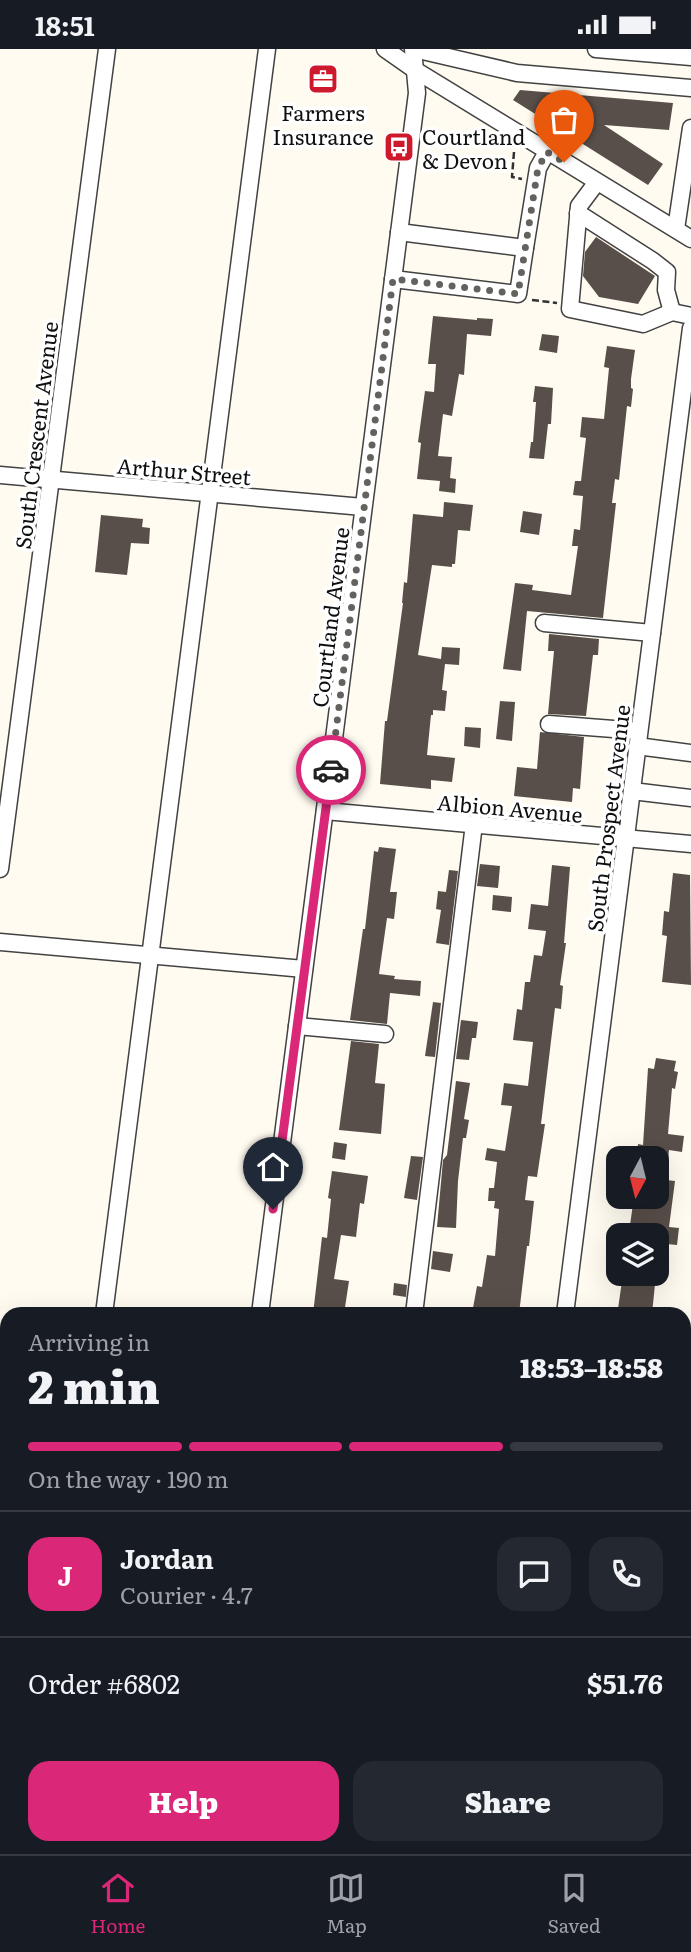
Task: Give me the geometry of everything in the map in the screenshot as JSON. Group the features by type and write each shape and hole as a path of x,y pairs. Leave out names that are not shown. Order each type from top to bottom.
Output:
{"street":[{"name":"South Crescent Avenue","path":"0,869 107,49"},
{"path":"105,1307 267,49"},
{"path":"385,49 691,239"},
{"path":"413,49 517,73 691,87"},
{"name":"Courtland Avenue","path":"261,1307 417,93 413,49"},
{"path":"596,49 691,57"},
{"path":"676,229 691,128"},
{"path":"393,279 518,294 538,168 547,152"},
{"path":"597,182 579,206 570,307 643,324 672,312 691,316"},
{"path":"578,213 667,272 666,290 672,312"},
{"path":"399,232 525,248"},
{"name":"South Prospect Avenue","path":"566,1307 691,328"},
{"name":"Arthur Street","path":"0,475 363,507"},
{"path":"544,623 652,633"},
{"path":"549,724 638,739 691,753"},
{"path":"632,791 691,797"},
{"name":"Albion Avenue","path":"326,811 691,844"},
{"path":"415,1307 474,824"},
{"path":"0,942 304,969"},
{"path":"297,1026 385,1034"}],"path":[{"path":"514,152 512,177 536,180"},
{"path":"518,294 525,299 570,307"}],"building":[{"path":"520,90 673,103 669,130 604,125 663,164 648,185 513,100"},
{"path":"596,237 655,276 638,304 599,297 583,276 585,252"},
{"path":"433,316 493,319 491,336 467,334 464,375 459,374 452,416 443,414 438,456 452,457 450,478 456,479 455,493 439,491 440,481 417,479 421,443 418,442 425,391 434,392 436,364 428,364"},
{"path":"542,334 559,336 557,353 539,350"},
{"path":"607,346 635,350 631,407 627,406 619,480 615,479 612,503 616,503 603,618 527,611 521,671 503,669 515,583 533,585 532,590 571,595 578,546 572,546 574,529 580,530 583,496 573,495 575,481 581,481 586,438 580,437 582,417 604,419 609,368 604,367"},
{"path":"535,386 553,388 551,424 548,424 544,459 529,458 533,442"},
{"path":"444,502 473,505 470,531 458,530 455,564 452,564 452,567 432,565 418,655 441,659 442,647 460,648 459,665 445,664 442,690 447,691 445,711 433,710 427,755 455,758 452,782 431,780 431,789 380,784 385,721 404,582 407,583 413,514 443,517"},
{"path":"523,511 542,514 539,535 520,532"},
{"path":"101,515 143,519 142,527 150,528 149,544 131,543 127,575 95,572"},
{"path":"549,634 599,639 598,655 593,655 586,716 548,714 554,651 548,651"},
{"path":"500,701 515,702 512,741 496,739"},
{"path":"465,727 481,728 480,748 464,746"},
{"path":"540,732 584,737 580,789 573,788 572,802 514,796 517,767 537,769"},
{"path":"379,847 396,849 390,892 397,892 394,919 387,918 379,974 395,976 394,979 421,981 420,996 390,993 387,1024 350,1020 374,851 378,852"},
{"path":"480,864 500,866 498,888 477,886"},
{"path":"552,865 570,867 566,943 560,985 563,986 561,1009 555,1008 541,1124 545,1124 537,1177 528,1176 525,1200 534,1201 520,1307 473,1307 477,1286 482,1287 487,1255 495,1256 499,1209 494,1208 495,1201 488,1201 489,1188 494,1188 497,1162 485,1160 487,1148 505,1151 512,1106 501,1105 504,1083 528,1086 533,1042 513,1040 517,1009 522,1010 525,982 530,982 534,955 542,956 546,931 528,929 531,904 548,906"},
{"path":"449,870 458,871 449,945 436,943 441,910 436,909 438,891 446,892"},
{"path":"673,873 690,875 691,985 662,982 667,936 662,935 664,911 669,912"},
{"path":"493,895 512,897 511,912 492,910"},
{"path":"433,1002 441,1003 435,1057 425,1056"},
{"path":"461,1020 478,1022 476,1038 472,1038 469,1060 456,1059"},
{"path":"351,1041 379,1044 375,1083 385,1084 381,1134 339,1130"},
{"path":"656,1058 676,1061 674,1071 678,1072 675,1089 672,1088 668,1134 684,1136 682,1152 669,1150 669,1146 638,1146 643,1145 648,1068 654,1069"},
{"path":"456,1081 470,1083 464,1119 469,1120 466,1138 463,1138 456,1228 437,1227 443,1160 447,1155"},
{"path":"334,1142 347,1144 345,1160 332,1158"},
{"path":"411,1156 423,1157 417,1200 404,1198"},
{"path":"332,1171 368,1176 364,1204 360,1203 356,1237 341,1235 334,1279 349,1281 345,1307 314,1307 322,1237 327,1238 331,1199 328,1198"},
{"path":"669,1180 675,1181 669,1227 669,1223 630,1223 632,1209 669,1209"},
{"path":"669,1227 679,1228 677,1245 669,1244"},
{"path":"433,1251 453,1254 450,1272 431,1269"},
{"path":"394,1283 407,1285 406,1297 393,1295"},
{"path":"621,1286 655,1286 653,1307 618,1307"}],"way so far":[{"path":"331,770 393,279 518,294 538,168 547,152 564,162"}],"place":[{"name":"Farmers Insurance","path":"323,79"},
{"name":"Courtland & Devon","path":"399,147"}],"route":[{"path":"273,1209 331,770"}]}
